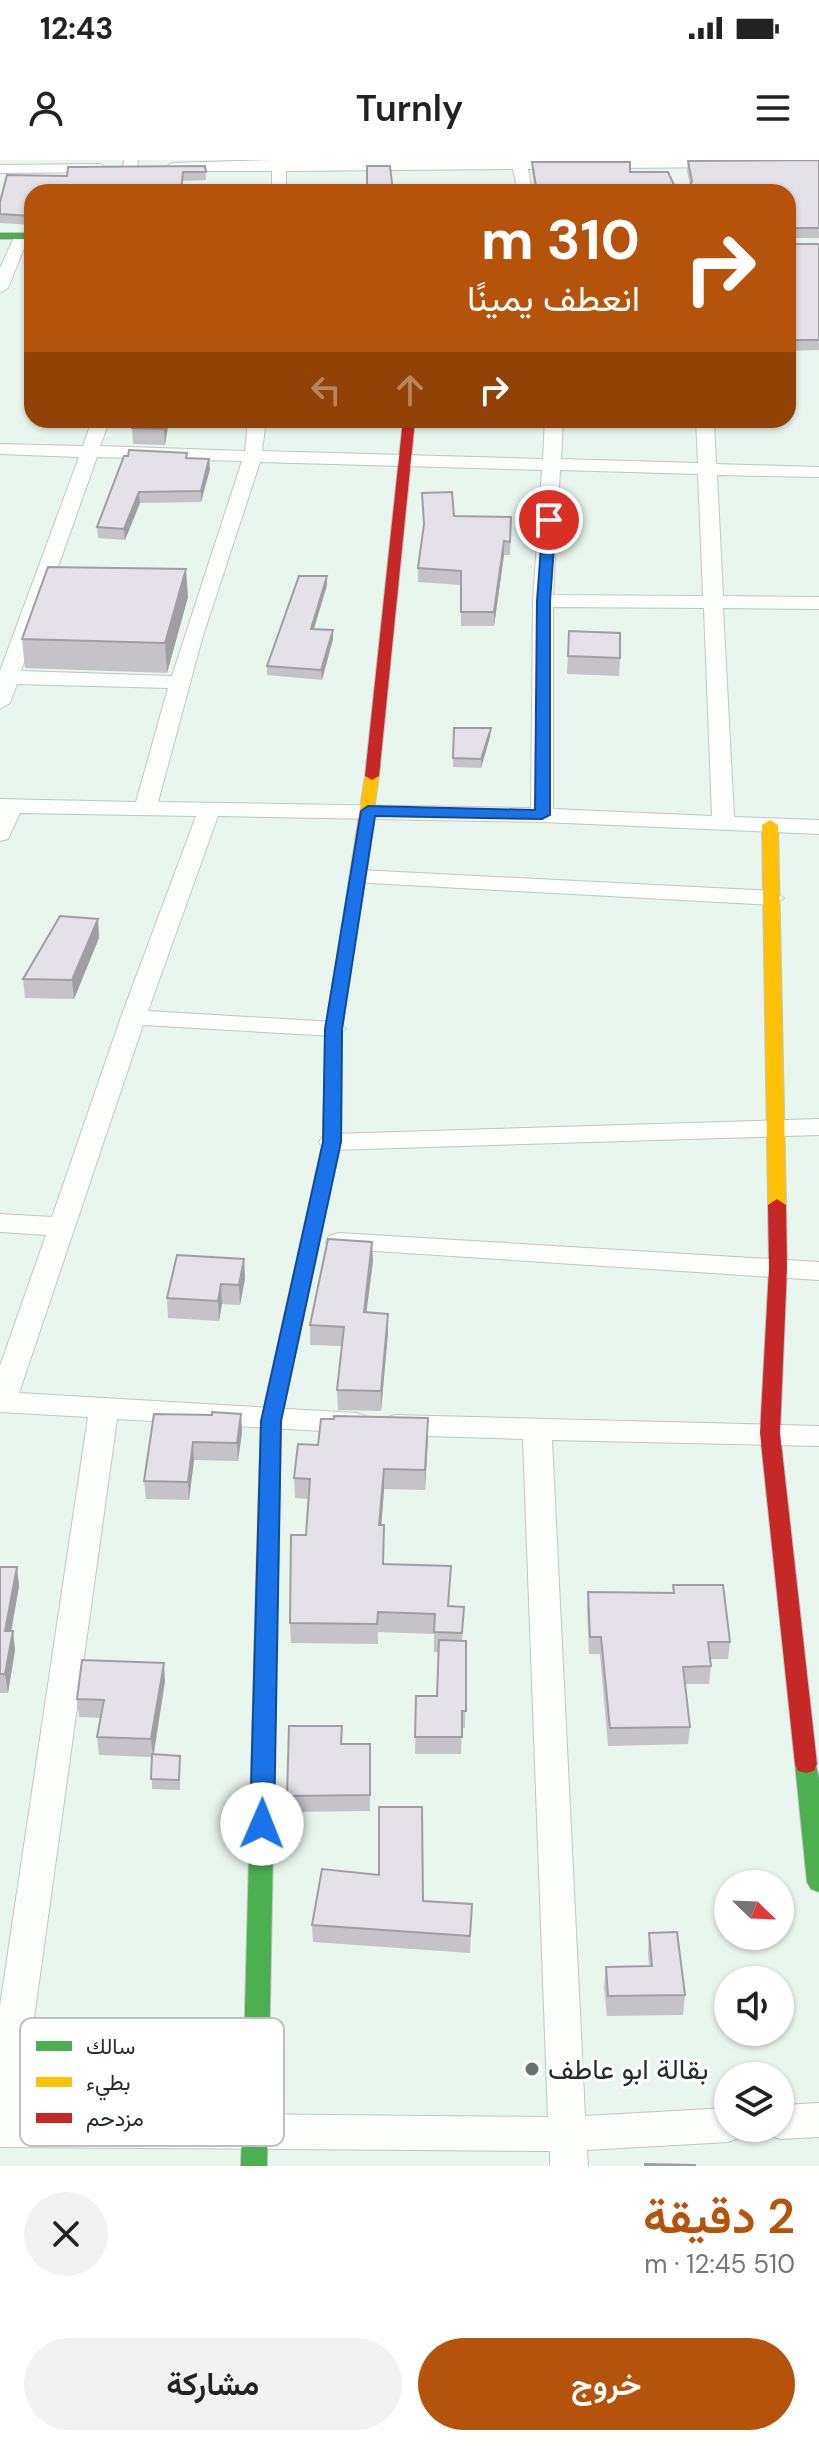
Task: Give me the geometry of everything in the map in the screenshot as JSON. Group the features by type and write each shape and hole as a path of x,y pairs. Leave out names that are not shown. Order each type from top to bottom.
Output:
{"street":[{"path":"519,162 523,184"},
{"path":"0,169 279,163 438,168 519,162 674,167 731,163"},
{"path":"279,163 279,184"},
{"path":"131,184 141,166"},
{"path":"0,236 24,236"},
{"path":"0,288 24,242"},
{"path":"0,703 5,677 50,584 98,428"},
{"path":"145,808 180,682 201,589 253,456 256,428"},
{"path":"257,2018 271,1421 308,1240 332,1142 334,1029 360,877 408,428"},
{"path":"542,815 543,601 554,428"},
{"path":"705,428 723,822"},
{"path":"0,449 819,472"},
{"path":"543,601 819,603"},
{"path":"5,677 180,682"},
{"path":"0,834 6,806 542,815 819,827"},
{"path":"210,809 133,1017 64,1227 1,1402 271,1421 819,1436"},
{"path":"770,825 778,1268 770,1433 819,1882"},
{"path":"360,877 773,898"},
{"path":"133,1017 334,1029"},
{"path":"332,1142 819,1127"},
{"path":"0,1223 64,1227"},
{"path":"308,1240 819,1271"},
{"path":"20,2132 0,2130 104,1409"},
{"path":"537,1429 568,2150"},
{"path":"794,2121 819,2120"},
{"path":"203,2146 254,2150 568,2150 714,2127"}],"building":[{"path":"819,160 819,228 796,228 796,184 690,184 688,161"},
{"path":"532,162 630,162 630,172 668,172 674,184 536,184"},
{"path":"205,166 206,172 183,172 182,184 24,184 24,216 0,214 7,175 67,176 68,167"},
{"path":"367,166 390,166 392,184 367,184"},
{"path":"796,244 819,244 819,340 796,340"},
{"path":"129,450 187,453 186,458 209,459 201,491 139,492 124,529 97,527 124,456 128,456"},
{"path":"452,492 454,516 511,517 510,542 504,541 494,612 461,612 461,571 418,568 424,524 422,493"},
{"path":"48,567 186,569 165,643 22,639"},
{"path":"299,576 327,576 311,629 333,630 321,670 267,666"},
{"path":"569,631 620,633 620,658 568,656"},
{"path":"454,728 491,728 481,759 453,758"},
{"path":"60,916 98,919 72,980 23,979"},
{"path":"328,1239 372,1242 364,1312 388,1314 381,1391 337,1390 344,1327 310,1325"},
{"path":"177,1255 244,1259 239,1285 221,1284 218,1301 167,1298"},
{"path":"212,1412 241,1414 237,1443 193,1442 188,1482 144,1481 154,1414 212,1415"},
{"path":"334,1416 428,1418 425,1470 384,1469 379,1525 384,1525 383,1564 451,1566 448,1606 464,1607 462,1633 434,1632 435,1614 378,1612 377,1624 290,1623 291,1535 306,1535 310,1479 294,1478 298,1444 318,1445 321,1419 334,1419"},
{"path":"0,1567 17,1567 5,1631 13,1631 5,1674 0,1674"},
{"path":"673,1585 723,1585 730,1642 708,1642 711,1666 683,1667 690,1727 610,1728 601,1637 590,1637 588,1592 674,1593"},
{"path":"439,1640 466,1641 466,1711 462,1711 462,1737 415,1737 416,1696 437,1696"},
{"path":"82,1660 164,1663 151,1739 97,1737 104,1700 77,1699"},
{"path":"289,1726 342,1726 341,1744 370,1744 370,1795 287,1796"},
{"path":"152,1754 180,1756 179,1780 151,1779"},
{"path":"379,1807 422,1807 423,1901 472,1904 470,1936 312,1925 322,1869 379,1875"},
{"path":"677,1932 685,1995 608,1996 606,1967 652,1966 649,1933"},
{"path":"695,2165 695,2166 645,2166"}],"traffic: fast":[{"path":"0,236 24,236"},
{"path":"257,2018 267,1582"},
{"path":"806,1764 819,1882"},
{"path":"254,2146 254,2166"}],"traffic: slow":[{"path":"309,1246 332,1142 334,1029 372,776"},
{"path":"770,825 777,1205"}],"traffic: jam":[{"path":"372,776 408,428"},
{"path":"777,1205 778,1268 770,1433 806,1764"},
{"path":"267,1582 271,1421 309,1246"}],"place":[{"name":"بقالة ابو عاطف","path":"532,2069"}],"route":[{"path":"262,1824 271,1421 308,1240 332,1142 334,1029 368,811 542,815 543,601 549,520"}]}
